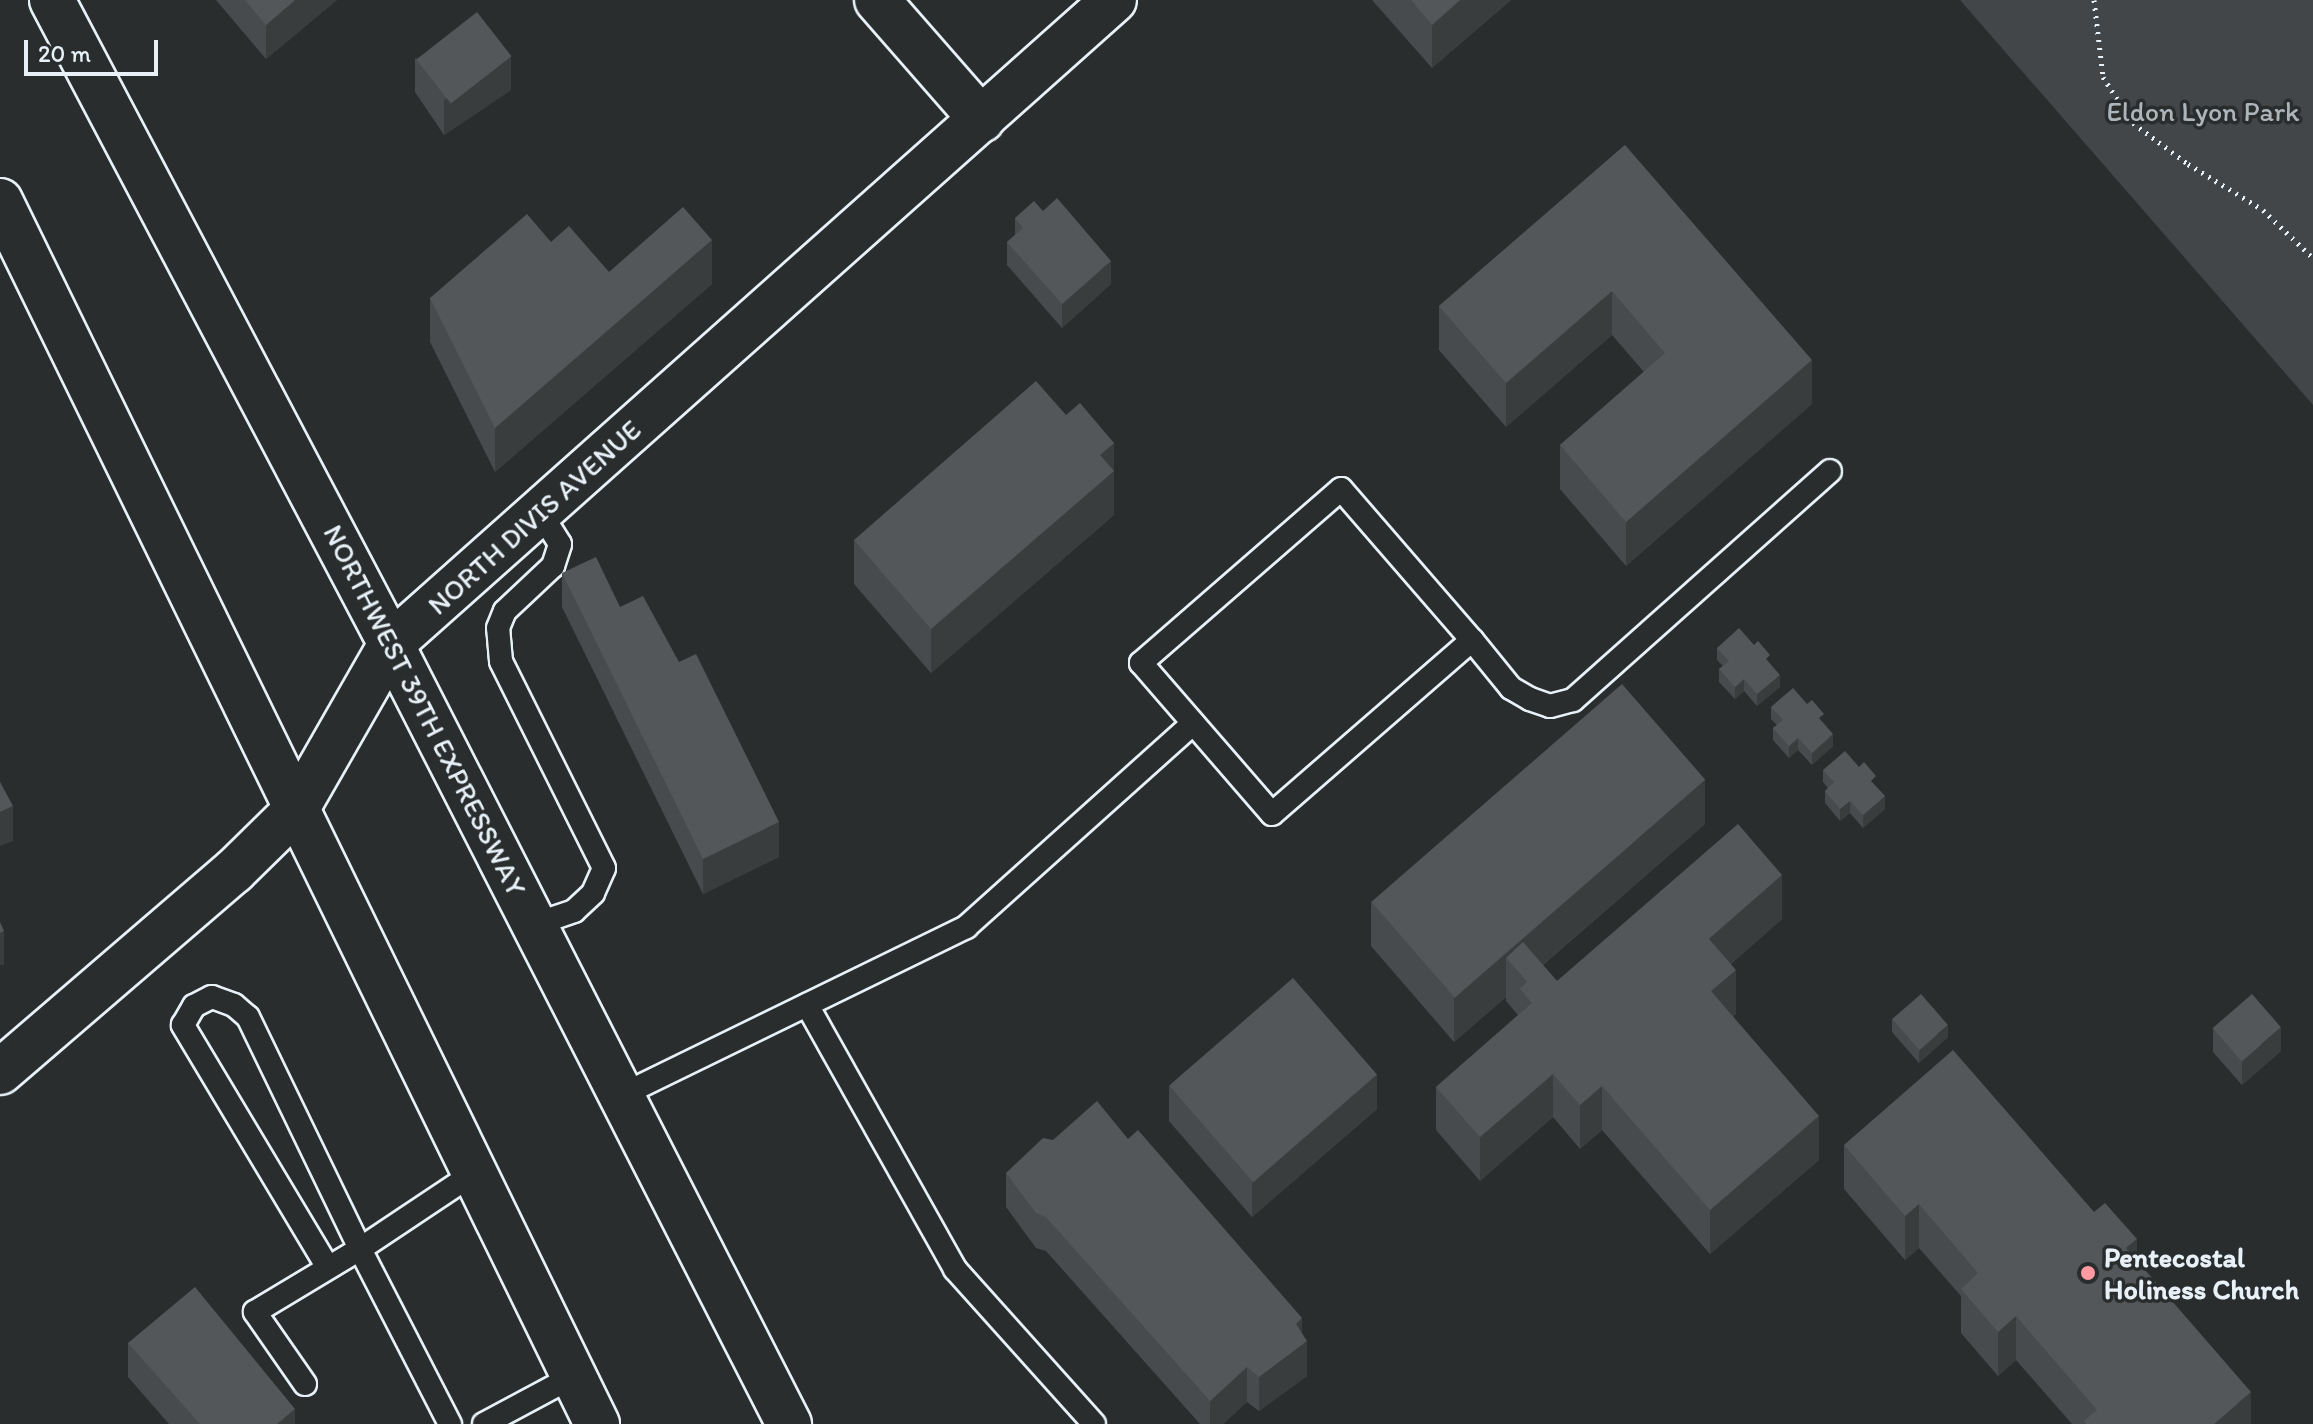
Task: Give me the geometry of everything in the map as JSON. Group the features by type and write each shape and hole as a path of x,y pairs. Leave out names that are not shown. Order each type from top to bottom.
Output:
{"main road":[{"path":"877,0 982,120"},
{"name":"NORTH DIVIS AVENUE","path":"0,1072 234,871 296,810 391,644 1114,0"},
{"name":"NORTHWEST 39TH EXPRESSWAY","path":"66,7 624,1094 789,1424"},
{"path":"0,204 597,1424"}],"lane":[{"path":"1472,640 1272,814 1141,663 1341,489 1472,640 1511,688 1550,706 1573,700 1830,471"},
{"path":"536,924 574,911 593,893 604,868 501,661 498,628 505,611 553,566 560,544 540,512"},
{"path":"624,1094 966,927 1193,723"},
{"path":"327,1266 183,1025 194,1006 212,997 234,1005 248,1017 360,1249 450,1424"},
{"path":"807,1005 955,1269 1094,1424"},
{"path":"305,1384 255,1312 327,1266 360,1249 474,1173"},
{"path":"484,1424 574,1376"}],"path":[{"path":"2094,0 2103,77 2133,123 2188,164 2263,210 2313,258"}],"green space":[{"name":"Eldon Lyon Park","path":"1960,0 2313,0 2313,405"}],"building":[{"path":"245,0 295,0 266,25"},
{"path":"1411,0 1460,0 1432,25"},
{"path":"477,12 511,56 451,104 416,59"},
{"path":"1625,145 1812,360 1626,522 1560,445 1665,353 1612,291 1506,383 1439,306"},
{"path":"1057,198 1111,261 1062,304 1007,242 1023,228 1015,218 1034,201 1043,211"},
{"path":"683,207 712,240 495,428 430,298 527,214 551,242 569,226 609,272"},
{"path":"1036,381 1066,415 1080,403 1114,443 1100,455 1114,471 931,629 854,540"},
{"path":"596,557 620,607 643,596 679,662 696,654 779,822 703,859 562,573"},
{"path":"1739,628 1754,645 1758,641 1770,655 1766,659 1780,675 1757,694 1744,679 1735,687 1719,669 1729,661 1717,648"},
{"path":"1622,684 1705,780 1455,998 1371,902"},
{"path":"1793,688 1807,704 1812,700 1824,714 1819,718 1833,734 1812,753 1798,738 1789,746 1773,728 1783,720 1771,707"},
{"path":"1845,751 1859,767 1864,762 1876,776 1871,781 1885,796 1863,815 1850,801 1840,809 1825,791 1834,782 1823,770"},
{"path":"0,782 13,806 0,812"},
{"path":"1738,824 1782,875 1709,939 1736,970 1711,991 1819,1116 1710,1210 1602,1086 1580,1105 1553,1074 1480,1137 1436,1087 1532,1003 1520,989 1527,982 1506,958 1523,942 1557,981"},
{"path":"1293,978 1377,1075 1253,1182 1169,1086"},
{"path":"1921,994 1948,1025 1919,1050 1892,1019"},
{"path":"2252,994 2281,1027 2242,1061 2213,1028"},
{"path":"1953,1050 2094,1212 2105,1203 2137,1239 2126,1248 2251,1392 2214,1424 2086,1424 2084,1421 2097,1410 2016,1316 1998,1332 1961,1289 1978,1273 1919,1204 1905,1216 1844,1145"},
{"path":"1097,1101 1128,1139 1138,1130 1302,1318 1296,1324 1307,1341 1259,1377 1247,1367 1210,1401 1046,1217 1036,1213 1006,1173 1043,1138 1053,1140"},
{"path":"195,1287 295,1409 277,1424 200,1424 128,1343"}],"place":[{"name":"Pentecostal Holiness Church","path":"2088,1273"}]}
